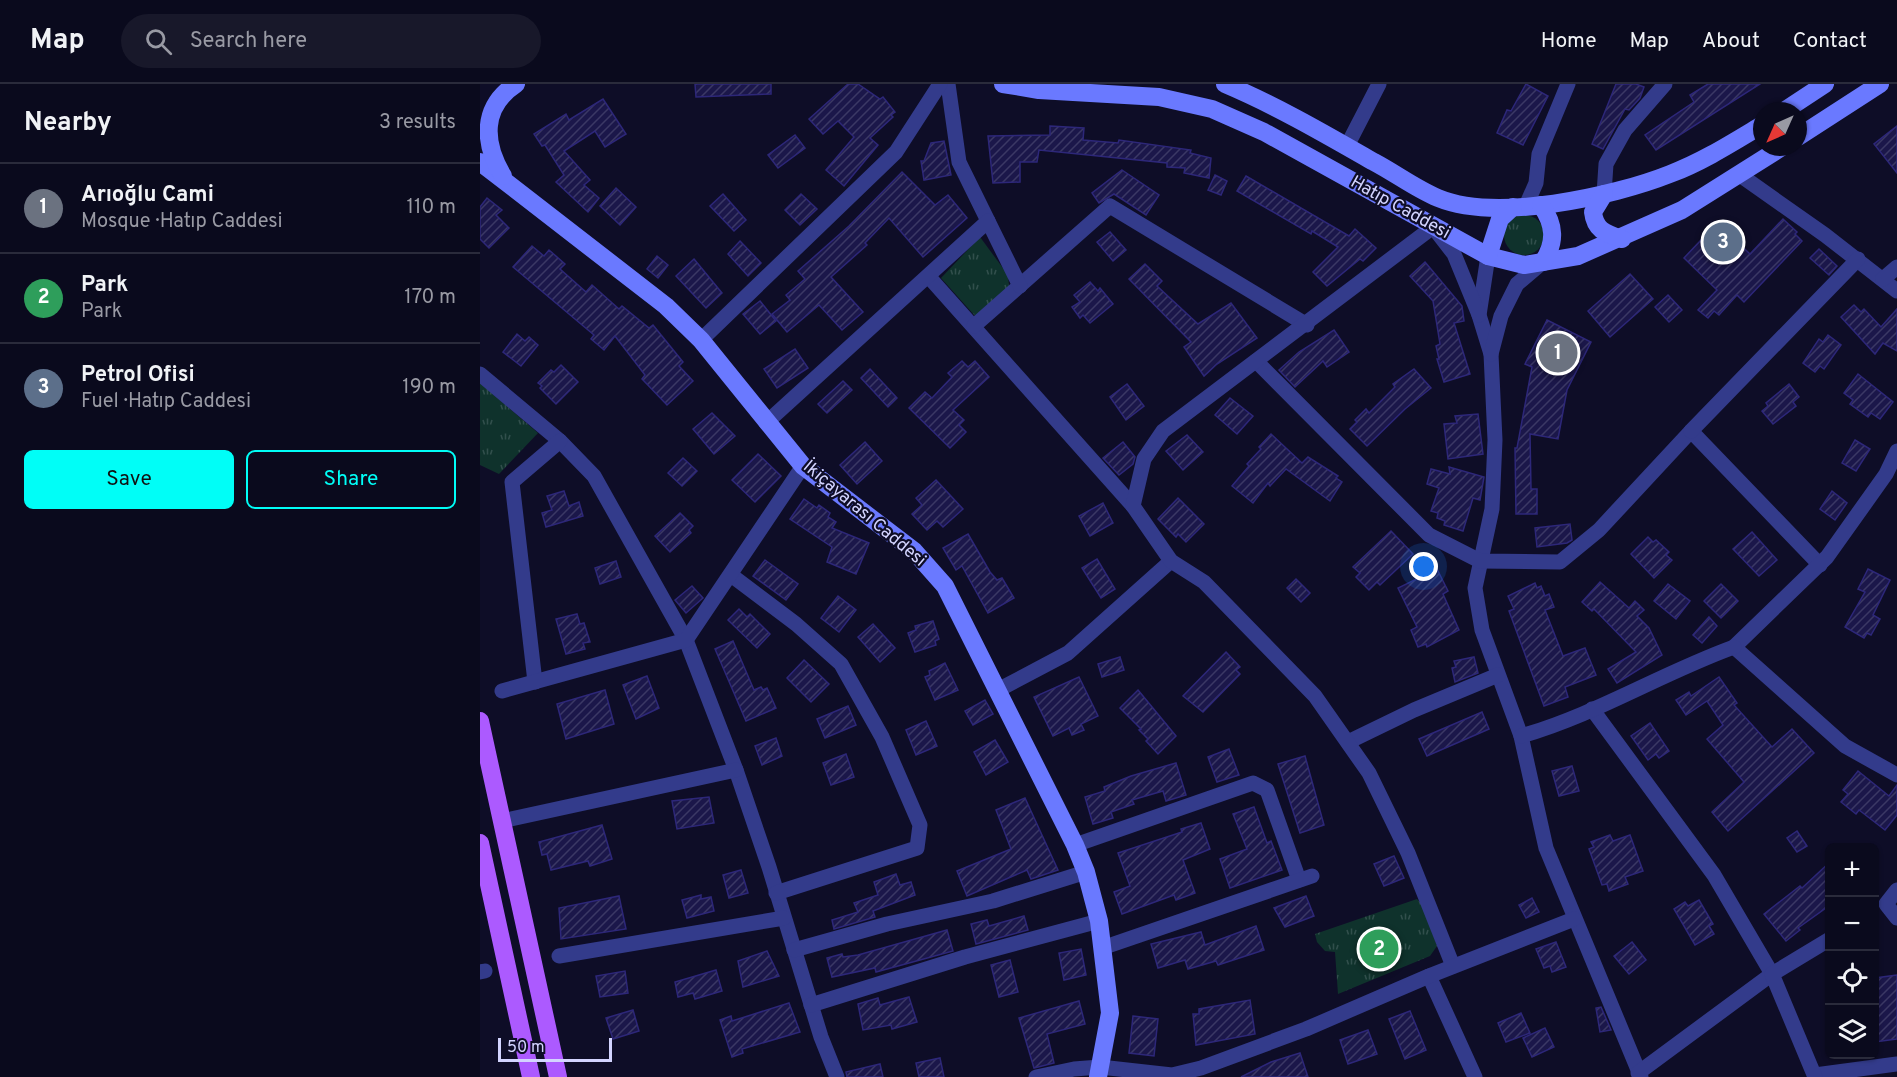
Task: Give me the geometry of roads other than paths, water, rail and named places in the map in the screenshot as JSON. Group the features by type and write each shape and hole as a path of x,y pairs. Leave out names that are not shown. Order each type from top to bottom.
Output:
{"main road":[{"name":"İkiçayarası Caddesi","path":"506,180 495,163 487,132 494,106 516,84"},
{"name":"Hatıp Caddesi","path":"1003,84 1039,90 1159,97 1212,109 1264,132 1488,256 1524,265 1578,256 1622,238 1682,210 1768,156"},
{"name":"Hatıp Caddesi","path":"1225,84 1269,102 1438,198 1467,205 1526,207 1604,194 1670,174 1719,151 1753,130"},
{"path":"1798,102 1825,84"},
{"path":"1807,131 1880,84"},
{"name":"İkiçayarası Caddesi","path":"480,162 666,306 700,340 766,423 803,465 914,551 945,586 1075,845 1086,872 1099,921 1110,1013 1099,1072"},
{"path":"1604,194 1593,212 1594,224 1604,233 1622,238"},
{"path":"1488,256 1500,219 1526,207 1553,231 1553,242 1543,262"},
{"path":"480,722 558,1077"},
{"path":"480,843 531,1077"}],"street":[{"path":"700,340 896,152 940,84"},
{"path":"948,84 959,162 1020,286"},
{"path":"1347,146 1379,84"},
{"path":"1526,207 1536,183 1539,154 1568,84"},
{"path":"1604,194 1606,164 1626,130 1665,84"},
{"path":"1740,175 1858,259 1897,291"},
{"path":"974,326 1110,206 1306,325"},
{"path":"766,423 988,221"},
{"path":"1133,506 1144,459 1163,431 1433,227 1454,254 1479,315 1491,354 1495,440 1492,508 1474,588 1482,630 1521,736 1546,848 1640,1075 1772,974 1825,942"},
{"path":"1479,315 1488,256"},
{"path":"1256,361 1429,535 1480,561 1560,562 1599,530 1691,431 1858,259"},
{"path":"1491,354 1501,316 1517,284 1543,262"},
{"path":"1883,279 1897,267"},
{"path":"928,277 1133,506 1171,561 1204,582 1315,696 1369,772 1408,853 1453,966"},
{"path":"480,374 560,441 594,476 686,640 736,770 811,1005 837,1077"},
{"path":"1691,431 1820,565"},
{"path":"535,682 512,482 560,441"},
{"path":"1521,736 1556,726 1684,665 1734,647 1820,565 1886,474 1897,451"},
{"path":"502,692 686,640 803,465"},
{"path":"998,690 1068,653 1171,561"},
{"path":"731,575 796,624 841,664 882,737 920,825 916,848 776,892"},
{"path":"1734,647 1845,746 1897,775"},
{"path":"1348,742 1414,710 1498,675"},
{"path":"1592,709 1714,876 1772,974 1815,1076 1897,1064"},
{"path":"502,821 736,770"},
{"path":"1075,845 1253,783 1267,790 1305,878 1102,948"},
{"path":"794,950 887,924 993,901 1086,872"},
{"path":"1897,890 1880,908 1897,918"},
{"path":"559,956 784,918"},
{"path":"1036,1077 1074,1069 1172,1075 1201,1068 1306,1029 1453,966 1574,919"},
{"path":"811,1005 965,957 1099,921"},
{"path":"1429,976 1475,1077"}],"place":[{"name":"Petrol Ofisi","path":"1723,242"},
{"name":"Arıoğlu Cami","path":"1558,353"},
{"name":"Park","path":"1379,949"}]}
